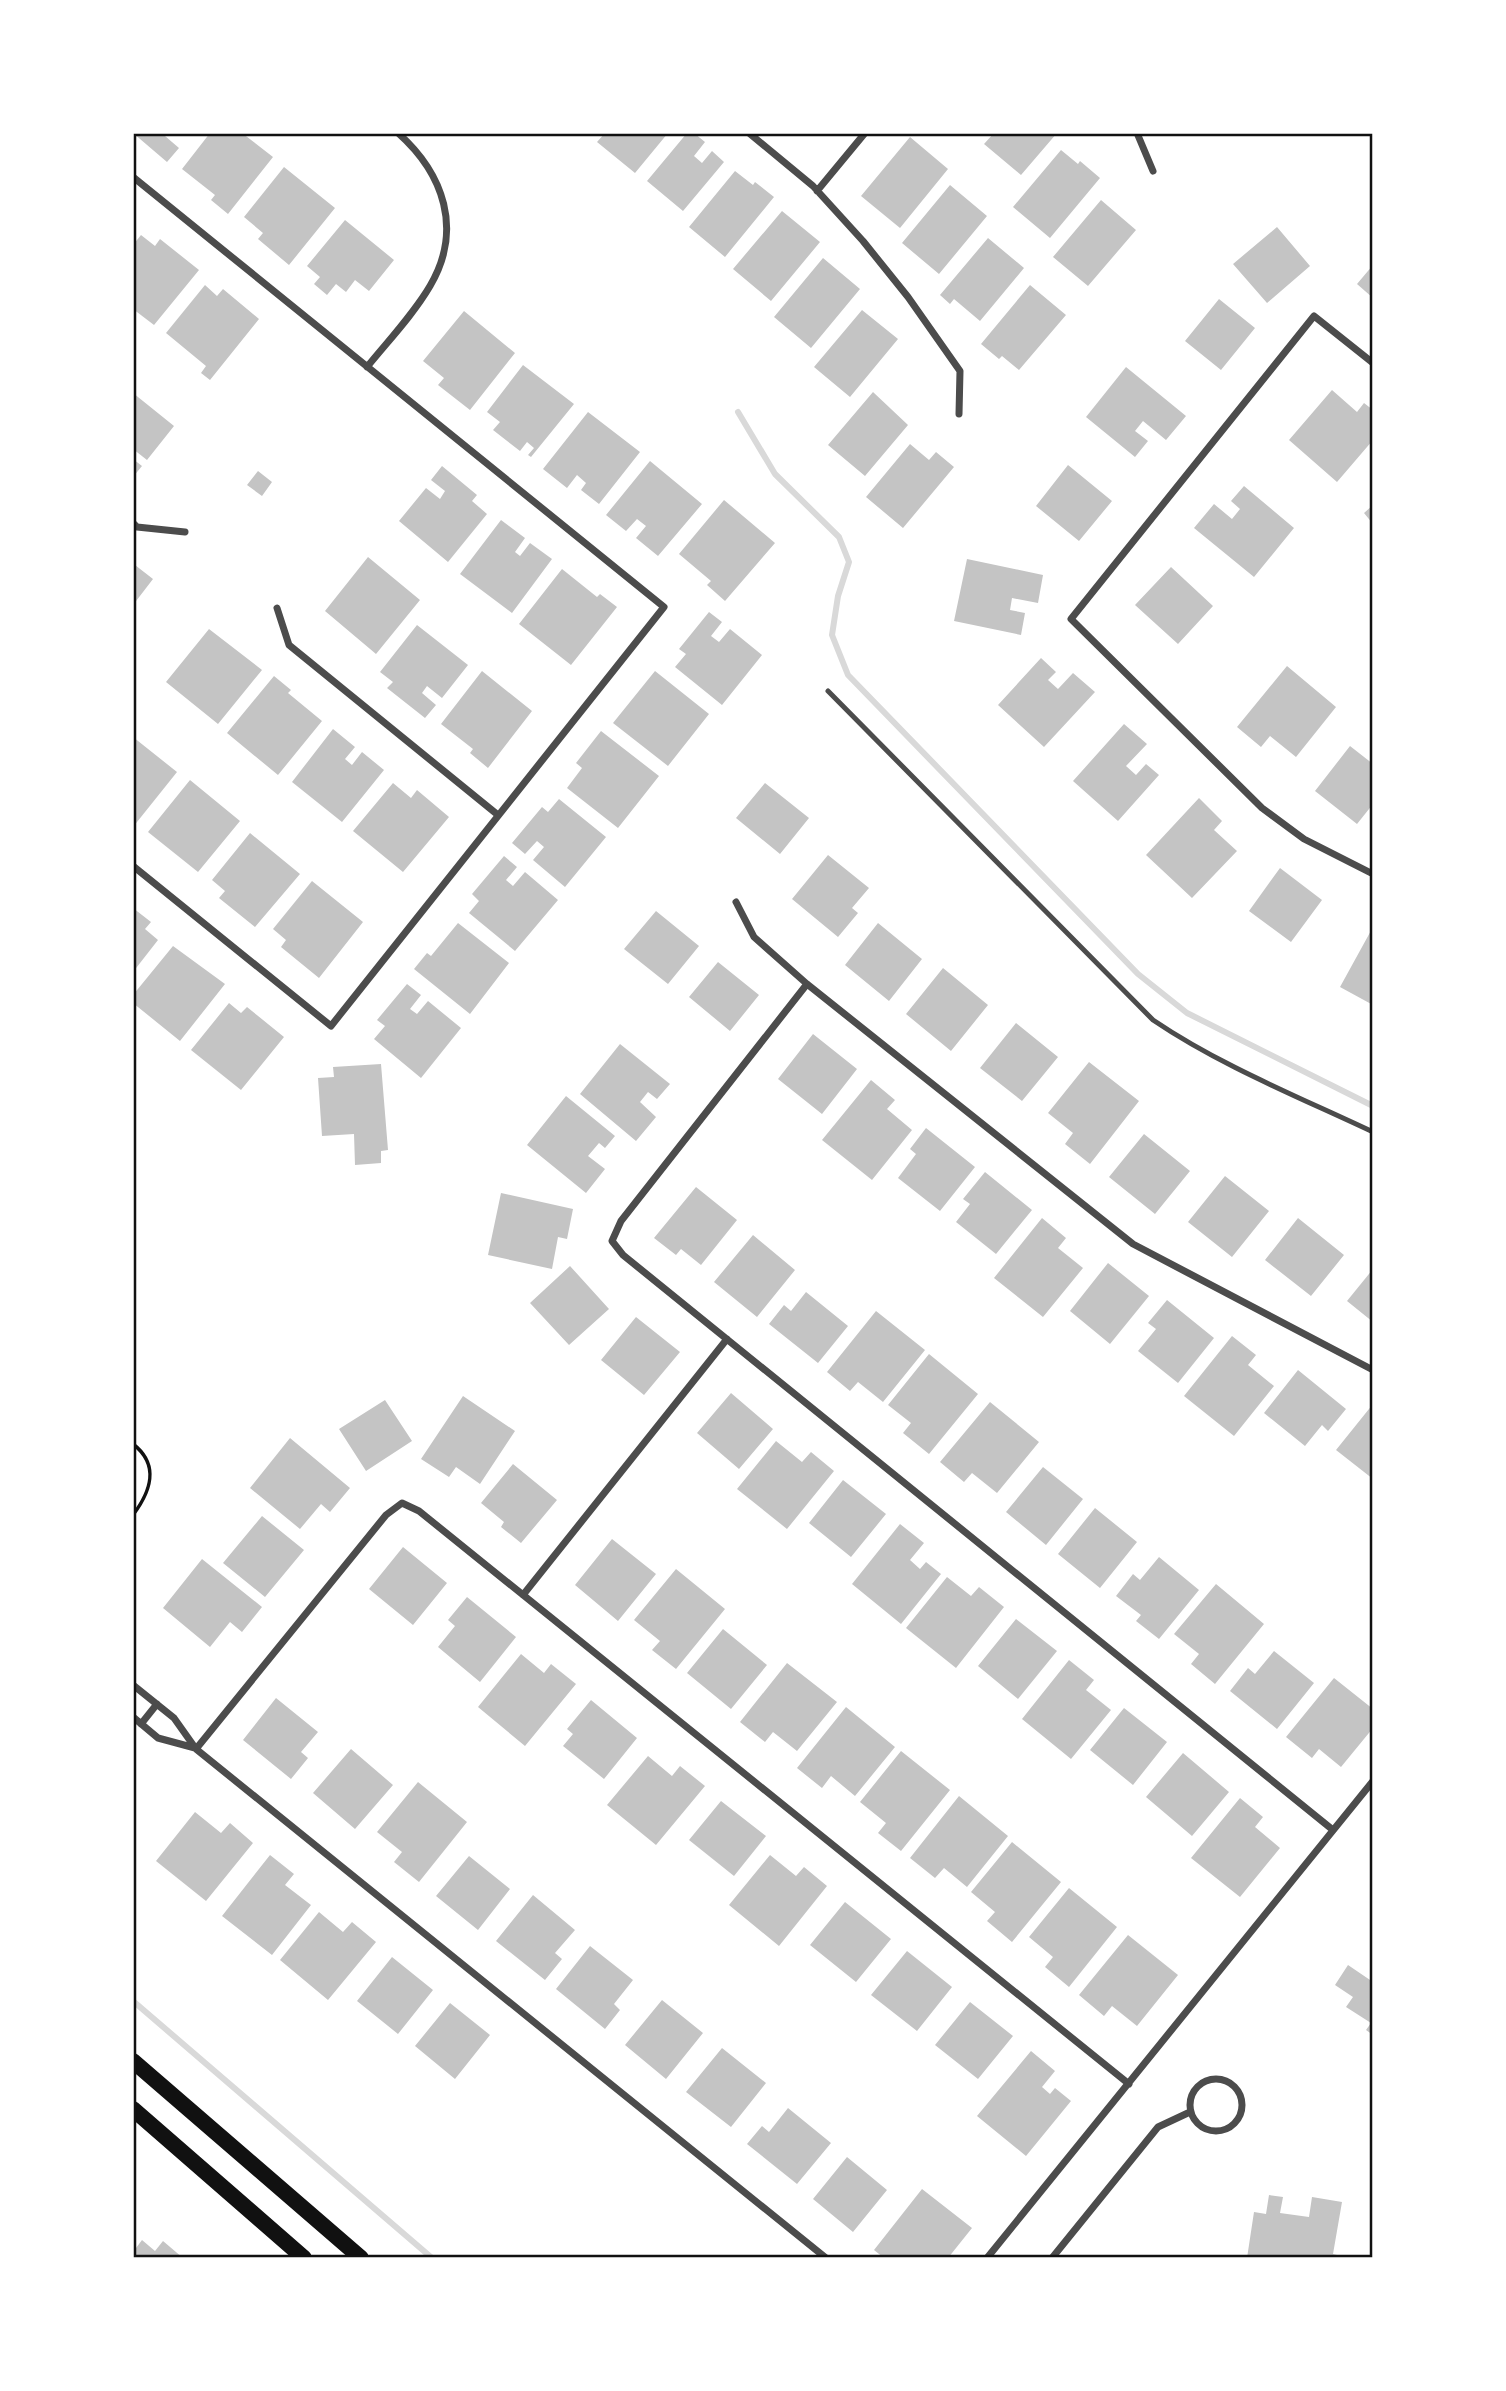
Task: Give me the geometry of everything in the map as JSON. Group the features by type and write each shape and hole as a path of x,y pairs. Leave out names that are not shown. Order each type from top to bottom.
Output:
{"main road":[{"path":"133,2061 361,2258"},
{"path":"133,2109 304,2258"}],"street":[{"path":"367,367 429,288 444,253 447,236 444,204 434,176 413,146 398,133"},
{"path":"749,133 817,191 863,241 908,297 960,371 960,414"},
{"path":"817,191 865,133"},
{"path":"1137,133 1153,171"},
{"path":"133,177 664,607 331,1026 133,866"},
{"path":"1373,363 1314,316 1071,619 1262,808 1304,839 1373,874"},
{"path":"133,523 137,527 185,532"},
{"path":"277,608 289,645 498,815"},
{"path":"736,902 754,937 807,984 1133,1244 1373,1370"},
{"path":"807,984 621,1221 612,1241 623,1255 1333,1830"},
{"path":"523,1595 727,1339"},
{"path":"196,1749 386,1515 402,1503 419,1511 1129,2084"},
{"path":"133,1685 174,1718 196,1749 826,2258"},
{"path":"141,1724 157,1704"},
{"path":"133,1717 158,1738 196,1749"},
{"path":"987,2258 1373,1781"},
{"path":"1221,2079 1236,2088 1240,2095 1241,2112 1238,2119 1225,2130 1208,2130 1201,2127 1190,2112 1191,2094 1204,2081 1221,2079"},
{"path":"1052,2258 1158,2127 1190,2112"}],"lane":[{"path":"828,691 1153,1020 1217,1059 1373,1132"}],"path":[{"path":"133,1444 142,1451 151,1470 146,1498 133,1515"}],"building":[{"path":"133,133 167,133 165,136 179,148 167,162"},
{"path":"210,133 242,133 273,157 228,214 211,200 215,195 182,169"},
{"path":"605,133 668,133 635,173 597,142"},
{"path":"687,133 694,133 705,142 694,156 702,163 712,151 724,162 683,211 647,181"},
{"path":"994,133 1057,133 1021,175 984,144"},
{"path":"910,137 948,169 900,228 861,196"},
{"path":"1061,150 1078,164 1080,161 1100,178 1050,238 1013,207"},
{"path":"284,167 335,208 289,265 258,239 263,233 244,217"},
{"path":"735,171 774,197 725,257 689,227"},
{"path":"950,185 987,216 939,274 902,243"},
{"path":"1101,200 1136,230 1088,286 1053,257"},
{"path":"782,211 820,242 771,301 733,269"},
{"path":"345,220 394,260 369,291 355,280 346,292 336,284 327,295 314,284 320,277 307,266"},
{"path":"1277,227 1310,266 1267,303 1233,264"},
{"path":"141,235 155,246 160,239 199,270 154,325 133,309 133,245"},
{"path":"988,238 1024,268 980,321 954,299 950,304 940,295"},
{"path":"823,258 860,289 811,348 774,317"},
{"path":"1373,265 1373,298 1357,284"},
{"path":"205,285 217,296 223,289 259,319 210,380 201,373 206,366 166,333"},
{"path":"1030,285 1066,315 1019,370 1002,356 999,359 981,344"},
{"path":"1219,299 1255,328 1221,370 1185,341"},
{"path":"862,310 898,339 850,397 814,367"},
{"path":"464,311 515,353 470,410 438,385 444,378 423,361"},
{"path":"523,365 574,404 531,457 528,455 534,448 527,442 520,451 493,430 500,422 487,412"},
{"path":"1126,367 1186,416 1166,440 1143,421 1135,431 1148,441 1135,457 1086,417"},
{"path":"1332,390 1357,412 1364,403 1373,410 1373,440 1337,482 1289,440"},
{"path":"873,392 908,425 865,476 828,445"},
{"path":"133,393 174,426 147,460 133,449"},
{"path":"588,412 640,452 599,504 581,490 586,483 577,475 567,488 543,469"},
{"path":"910,444 929,460 936,452 954,467 903,528 866,497"},
{"path":"133,459 142,466 133,477"},
{"path":"650,461 702,504 658,556 636,538 646,526 637,519 626,531 606,515"},
{"path":"1068,465 1112,501 1079,541 1036,506"},
{"path":"442,466 477,495 472,501 487,514 448,562 399,521 426,488 440,499 445,491 431,480"},
{"path":"258,471 272,482 262,496 247,485"},
{"path":"1244,486 1294,528 1254,577 1194,528 1214,504 1232,519 1240,509 1231,501"},
{"path":"724,500 775,543 725,601 707,585 711,581 679,554"},
{"path":"1373,505 1373,524 1364,513"},
{"path":"501,520 525,538 515,552 520,556 530,543 552,559 512,613 460,574"},
{"path":"368,557 420,600 376,654 325,611"},
{"path":"967,559 1043,575 1038,603 1012,598 1010,610 1025,613 1021,635 954,621"},
{"path":"135,565 153,579 133,605 133,567"},
{"path":"1171,567 1213,606 1178,644 1135,605"},
{"path":"562,569 597,597 600,594 617,607 571,665 519,624"},
{"path":"709,612 722,622 711,636 719,642 730,629 762,655 722,705 675,667 686,654 679,649"},
{"path":"417,625 468,665 442,698 427,686 422,693 436,705 425,718 387,688 393,682 380,672"},
{"path":"209,629 262,670 218,724 166,682"},
{"path":"1041,658 1056,672 1048,680 1058,689 1073,673 1095,692 1044,747 998,705"},
{"path":"1287,666 1336,707 1296,757 1270,736 1261,747 1237,727"},
{"path":"482,671 532,711 488,768 470,753 473,749 441,724"},
{"path":"655,671 709,714 668,766 613,723"},
{"path":"274,676 291,690 288,693 322,721 278,775 227,733"},
{"path":"1124,724 1147,744 1126,766 1136,775 1146,764 1159,775 1118,821 1073,781"},
{"path":"333,729 355,747 345,759 352,765 362,752 384,770 342,822 292,782"},
{"path":"601,731 659,776 618,828 567,788 582,768 576,763"},
{"path":"133,737 177,772 133,827"},
{"path":"1350,746 1373,764 1373,804 1357,824 1315,791"},
{"path":"190,780 240,821 198,872 148,832"},
{"path":"393,783 411,798 417,790 449,817 403,872 353,831"},
{"path":"765,783 809,818 780,854 736,818"},
{"path":"1199,798 1222,821 1214,830 1237,851 1192,898 1146,855"},
{"path":"559,799 606,837 565,887 533,860 544,847 537,841 525,854 512,843 542,807 548,812"},
{"path":"250,833 300,874 255,927 219,898 225,891 212,880"},
{"path":"828,855 869,888 852,908 858,913 838,937 792,899"},
{"path":"504,856 517,867 506,880 513,886 525,872 558,900 515,951 469,913 479,901 472,894"},
{"path":"1280,868 1322,900 1291,942 1249,911"},
{"path":"312,881 363,922 319,978 281,947 286,940 273,929"},
{"path":"133,908 151,922 145,929 158,940 133,972"},
{"path":"656,911 699,946 668,984 624,949"},
{"path":"458,923 509,963 470,1014 414,969 427,953 431,956"},
{"path":"878,923 922,959 889,1001 845,965"},
{"path":"1373,927 1373,1005 1340,987"},
{"path":"173,946 225,984 180,1041 133,1003 133,995"},
{"path":"718,962 759,995 730,1031 689,997"},
{"path":"943,968 988,1005 951,1051 906,1014"},
{"path":"407,984 421,995 410,1009 417,1014 428,1001 461,1028 421,1078 374,1039 385,1026 377,1020"},
{"path":"229,1003 241,1013 247,1007 284,1037 241,1090 191,1050"},
{"path":"1016,1023 1058,1057 1022,1101 980,1068"},
{"path":"813,1034 857,1069 822,1114 778,1079"},
{"path":"620,1044 670,1084 657,1099 648,1092 640,1102 656,1117 636,1141 580,1094"},
{"path":"1089,1062 1139,1101 1090,1164 1065,1144 1073,1133 1048,1113"},
{"path":"381,1064 388,1150 381,1151 381,1163 355,1165 354,1134 322,1136 318,1078 334,1077 333,1067"},
{"path":"871,1080 895,1100 887,1109 912,1130 872,1180 822,1140"},
{"path":"566,1096 615,1136 605,1148 599,1143 588,1156 605,1169 586,1193 527,1145"},
{"path":"926,1128 975,1167 940,1211 898,1178 916,1154 910,1149"},
{"path":"1144,1134 1190,1171 1155,1214 1109,1177"},
{"path":"985,1172 1032,1210 996,1254 956,1222 970,1204 963,1199"},
{"path":"1225,1176 1269,1211 1232,1257 1188,1222"},
{"path":"696,1187 737,1220 701,1265 681,1249 676,1255 654,1238"},
{"path":"501,1193 573,1209 567,1239 558,1237 552,1269 488,1255"},
{"path":"1042,1218 1066,1238 1058,1248 1083,1268 1043,1317 994,1278"},
{"path":"1298,1218 1344,1255 1311,1296 1265,1260"},
{"path":"753,1235 795,1270 757,1317 714,1282"},
{"path":"1108,1263 1149,1296 1110,1344 1070,1311"},
{"path":"570,1266 609,1309 569,1345 530,1303"},
{"path":"1373,1269 1373,1322 1347,1301"},
{"path":"806,1292 848,1326 818,1363 769,1324 784,1305 791,1311"},
{"path":"1167,1300 1214,1338 1178,1383 1138,1351 1156,1329 1148,1323"},
{"path":"876,1311 925,1350 883,1402 858,1382 850,1391 827,1372"},
{"path":"636,1317 680,1352 644,1395 601,1360"},
{"path":"1232,1336 1256,1355 1248,1365 1274,1386 1234,1436 1184,1396"},
{"path":"929,1354 978,1394 929,1454 903,1433 911,1423 888,1405"},
{"path":"1298,1370 1346,1409 1328,1431 1322,1425 1305,1446 1264,1413"},
{"path":"731,1393 773,1429 739,1469 697,1433"},
{"path":"463,1396 515,1431 480,1484 456,1467 449,1477 421,1459"},
{"path":"385,1400 412,1441 366,1471 339,1429"},
{"path":"990,1402 1039,1442 997,1493 972,1473 964,1482 940,1462"},
{"path":"1373,1404 1373,1479 1336,1450"},
{"path":"290,1438 350,1488 330,1512 321,1504 300,1529 250,1488"},
{"path":"776,1441 802,1462 811,1452 834,1471 787,1529 737,1489"},
{"path":"513,1464 557,1500 521,1543 501,1527 504,1522 481,1503"},
{"path":"1043,1467 1083,1499 1046,1545 1006,1512"},
{"path":"843,1480 886,1514 851,1557 809,1523"},
{"path":"1095,1508 1137,1542 1100,1588 1058,1554"},
{"path":"262,1516 304,1550 265,1597 223,1563"},
{"path":"900,1524 924,1543 910,1560 920,1569 926,1562 941,1574 901,1624 852,1584"},
{"path":"612,1539 656,1574 618,1621 575,1585"},
{"path":"403,1547 447,1583 413,1625 369,1589"},
{"path":"1159,1557 1199,1590 1159,1639 1136,1621 1141,1615 1116,1596 1133,1574 1140,1580"},
{"path":"202,1559 262,1607 242,1632 230,1622 210,1647 163,1608"},
{"path":"676,1569 725,1609 676,1669 652,1650 660,1641 634,1620"},
{"path":"947,1577 971,1596 979,1587 1004,1607 956,1668 906,1628"},
{"path":"1216,1584 1264,1624 1215,1684 1191,1664 1199,1654 1174,1634"},
{"path":"467,1597 516,1637 480,1682 438,1647 455,1626 448,1620"},
{"path":"1016,1619 1057,1651 1018,1699 978,1666"},
{"path":"723,1629 767,1665 731,1709 687,1673"},
{"path":"1274,1651 1314,1683 1277,1729 1230,1691 1248,1668 1255,1674"},
{"path":"521,1654 544,1673 551,1664 576,1684 525,1746 478,1707"},
{"path":"1069,1660 1094,1680 1086,1690 1111,1710 1071,1759 1022,1719"},
{"path":"787,1663 837,1702 797,1751 773,1732 765,1742 740,1722"},
{"path":"1334,1678 1373,1709 1373,1728 1341,1767 1319,1749 1312,1758 1286,1737"},
{"path":"276,1698 318,1732 301,1752 308,1758 291,1779 243,1740"},
{"path":"591,1700 637,1738 604,1779 563,1746 573,1734 567,1729"},
{"path":"846,1707 895,1747 855,1796 831,1776 822,1788 797,1768"},
{"path":"1124,1708 1167,1742 1133,1785 1090,1750"},
{"path":"351,1749 393,1785 355,1829 313,1793"},
{"path":"901,1751 950,1790 901,1851 878,1833 886,1823 860,1802"},
{"path":"1183,1753 1229,1792 1192,1836 1146,1797"},
{"path":"648,1756 672,1776 680,1766 705,1786 656,1845 607,1805"},
{"path":"418,1782 467,1822 419,1882 394,1862 402,1852 377,1832"},
{"path":"959,1796 1008,1836 967,1887 944,1868 935,1878 910,1858"},
{"path":"1240,1798 1263,1817 1255,1827 1280,1848 1240,1897 1191,1858"},
{"path":"721,1801 766,1836 734,1876 689,1840"},
{"path":"195,1812 221,1833 230,1823 253,1843 206,1901 156,1861"},
{"path":"1012,1842 1061,1882 1012,1942 987,1921 995,1912 971,1892"},
{"path":"270,1855 294,1874 285,1885 311,1905 272,1955 222,1916"},
{"path":"770,1855 796,1876 804,1867 827,1886 779,1946 729,1905"},
{"path":"469,1856 510,1889 478,1930 436,1896"},
{"path":"1069,1888 1117,1927 1069,1987 1045,1967 1053,1957 1029,1937"},
{"path":"533,1895 575,1930 555,1953 562,1959 545,1980 496,1941"},
{"path":"845,1902 891,1939 856,1982 810,1945"},
{"path":"319,1912 343,1932 352,1922 376,1942 328,2000 280,1960"},
{"path":"1128,1935 1178,1975 1137,2026 1112,2006 1104,2016 1079,1995"},
{"path":"590,1946 633,1980 614,2004 620,2010 605,2029 556,1989"},
{"path":"907,1951 952,1987 917,2031 871,1995"},
{"path":"392,1957 433,1990 398,2034 357,2001"},
{"path":"1348,1965 1373,1982 1373,2035 1366,2030 1371,2023 1346,2007 1353,1997 1335,1985"},
{"path":"662,2000 703,2033 666,2079 625,2045"},
{"path":"970,2002 1013,2036 978,2079 935,2045"},
{"path":"450,2003 490,2035 455,2079 415,2046"},
{"path":"722,2048 766,2083 731,2127 686,2092"},
{"path":"1031,2051 1055,2071 1042,2087 1050,2094 1055,2088 1071,2101 1026,2156 977,2116"},
{"path":"788,2108 831,2143 797,2184 747,2144 762,2126 769,2132"},
{"path":"847,2157 887,2190 853,2232 813,2199"},
{"path":"922,2189 972,2228 948,2258 884,2258 874,2250"},
{"path":"1269,2195 1283,2197 1280,2213 1309,2217 1312,2197 1342,2202 1333,2254 1349,2258 1247,2258 1254,2212 1266,2214"},
{"path":"142,2240 155,2251 163,2241 183,2258 133,2258 133,2252"}],"waterway":[{"path":"738,412 775,474 839,537 849,562 838,596 832,635 848,675 1138,974 1187,1013 1373,1106"},
{"path":"133,2001 432,2258"}]}
